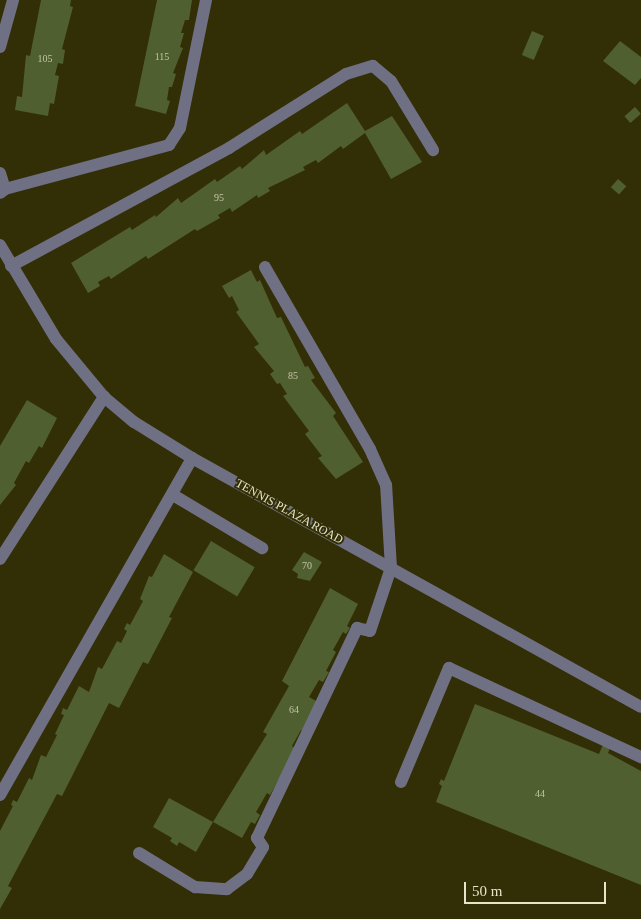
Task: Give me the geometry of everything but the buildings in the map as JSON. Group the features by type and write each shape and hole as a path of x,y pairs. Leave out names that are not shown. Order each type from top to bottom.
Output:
{"street":[{"path":"0,47 13,0"},
{"path":"0,174 3,191 169,146 180,128 206,0"},
{"path":"11,266 229,148 346,74 373,66 391,81 433,150"},
{"name":"TENNIS PLAZA ROAD","path":"0,245 56,339 104,397 134,422 192,458 641,707"},
{"path":"139,853 195,887 227,889 246,874 263,847 257,838 356,628 370,631 391,568 386,485 370,449 265,267"},
{"path":"0,559 104,397"},
{"path":"0,796 173,495 192,458"},
{"path":"173,495 262,548"},
{"path":"402,782 449,668 641,757"}]}
